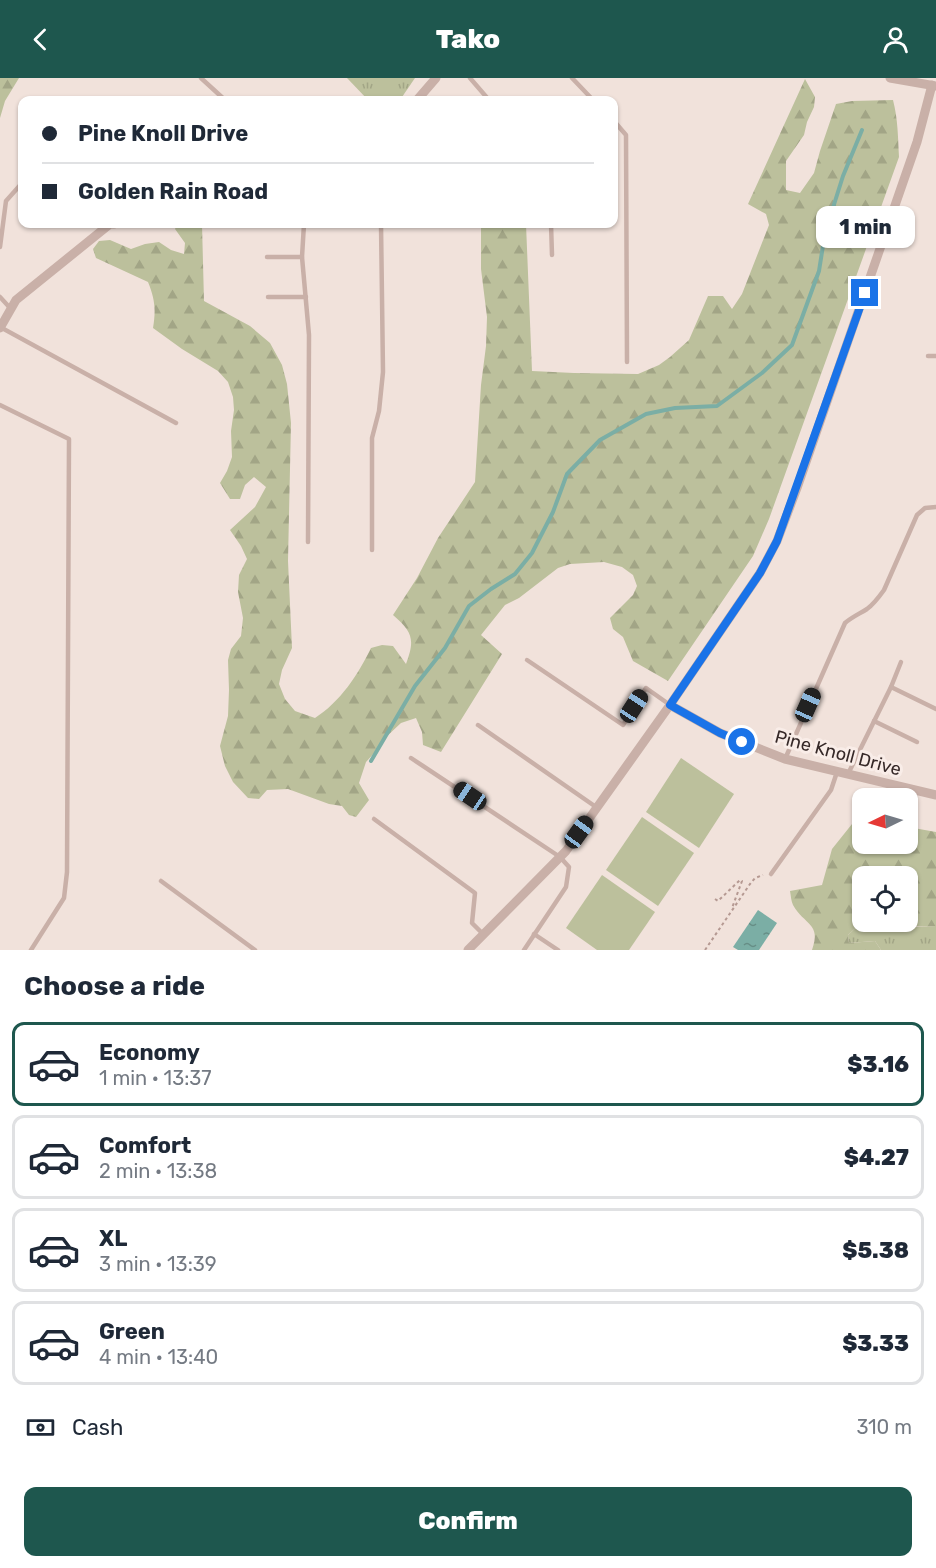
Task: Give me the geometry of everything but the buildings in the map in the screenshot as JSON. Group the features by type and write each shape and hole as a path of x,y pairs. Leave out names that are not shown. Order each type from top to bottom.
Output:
{"street":[{"path":"420,96 436,78"},
{"path":"468,950 560,857 670,705 760,573 777,541 917,142 935,84 890,78"},
{"path":"0,327 16,300 105,228"},
{"name":"Pine Knoll Drive","path":"670,705 720,733 785,759 936,795"}],"lane":[{"path":"201,78 221,96"},
{"path":"470,78 486,96"},
{"path":"572,78 589,96"},
{"path":"618,126 626,135 627,362"},
{"path":"0,247 6,201 18,188"},
{"path":"303,228 309,336 308,542"},
{"path":"372,550 372,438 379,411 384,372 381,228"},
{"path":"551,228 552,255"},
{"path":"267,257 303,256"},
{"path":"0,297 11,309"},
{"path":"268,297 306,297"},
{"path":"0,327 176,423"},
{"path":"928,356 936,356"},
{"path":"0,405 69,439 68,872 64,898 32,950"},
{"path":"785,759 845,623 852,616 866,610 885,590 917,515 925,508 936,507"},
{"path":"527,660 623,725 646,688 670,705"},
{"path":"848,774 901,663"},
{"path":"891,687 936,709"},
{"path":"874,721 917,742"},
{"path":"478,725 597,807"},
{"path":"411,758 560,857 569,867 566,887 524,950"},
{"path":"771,874 831,790 837,772"},
{"path":"374,819 475,893 472,923 483,934"},
{"path":"161,881 255,950"},
{"path":"534,934 558,950"}],"path":[{"path":"705,950 755,878 771,874"},
{"path":"715,899 718,901 740,880 742,881 731,912"}],"green space":[{"path":"0,78 19,78 5,101 0,118"},
{"path":"347,78 415,78 403,96 364,96"},
{"path":"805,79 815,97 814,107 804,135 786,161 786,190 800,193 814,173 836,104 852,101 893,100 899,157 769,519 753,556 668,681 633,661 623,637 613,629 610,618 633,595 637,586 633,575 622,567 604,562 570,564 558,568 519,598 505,605 481,635 502,654 441,752 423,745 422,732 416,718 401,723 386,737 366,762 359,783 369,800 356,817 349,815 342,806 329,804 288,789 267,790 259,799 248,798 233,782 225,766 220,746 228,716 228,660 231,649 241,636 243,618 238,592 239,575 247,559 230,530 255,507 266,487 254,477 245,485 240,499 230,499 220,483 232,457 231,431 234,410 228,382 218,371 153,328 154,305 148,282 96,258 93,249 99,241 110,240 131,249 159,242 171,250 184,254 185,243 175,228 202,228 204,301 250,326 270,343 282,365 287,384 291,423 288,561 292,648 282,670 279,684 285,699 295,711 315,718 348,687 371,648 382,645 393,646 406,664 411,649 410,637 405,626 393,615 417,578 438,538 475,482 487,317 481,269 481,228 526,228 532,371 638,374 659,365 689,340 708,296 723,296 732,309 742,294 769,225 766,214 748,204"},
{"path":"681,758 734,794 699,848 646,812"},
{"path":"642,817 694,853 658,906 606,870"},
{"path":"852,824 852,854 918,854 918,829 936,832 936,926 918,926 918,866 852,866 852,931 848,935 849,943 875,941 881,950 812,950 815,934 810,925 797,912 791,900 790,891 822,885 832,849"},
{"path":"602,875 655,912 629,950 597,950 566,928"},
{"path":"936,926 936,950 881,950 875,941 849,943 848,935 852,931 918,932 918,927"}],"water":[{"path":"758,910 777,923 759,950 738,950 733,947"}],"waterway":[{"path":"371,761 415,686 445,648 469,606 515,574 532,553 553,512 567,474 600,440 646,414 675,408 717,406 762,373 792,345 819,271 825,233 843,176 862,130"}],"route":[{"path":"742,742 720,733 670,705 760,573 777,541 865,293"}]}
